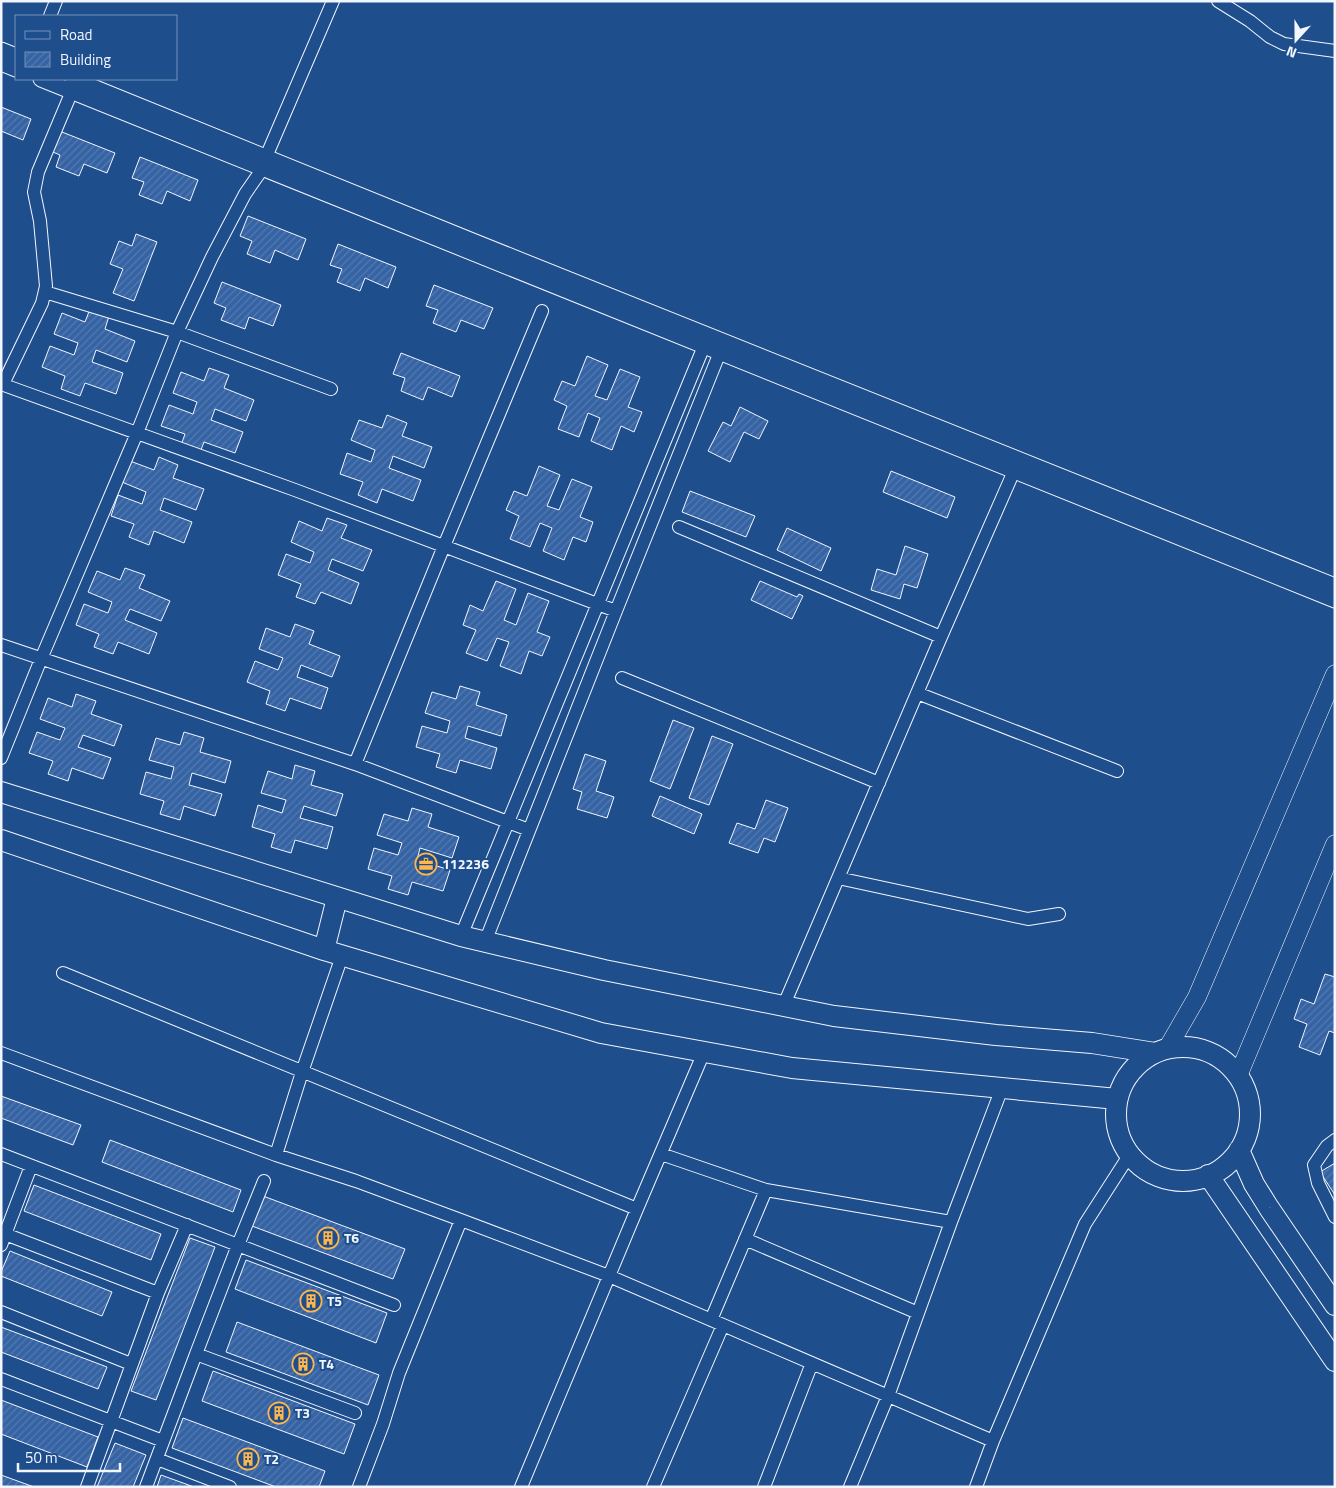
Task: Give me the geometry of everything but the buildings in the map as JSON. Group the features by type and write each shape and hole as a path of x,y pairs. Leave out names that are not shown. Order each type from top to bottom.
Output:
{"main road":[{"path":"1,792 461,936 604,970 834,1016 996,1035 1161,1051 1190,1047 1206,1052 1222,1060 1238,1076 1247,1096 1249,1107 1248,1130 1239,1150 1223,1167 1208,1175 1192,1180 1169,1179 1147,1170 1130,1154 1121,1139 1116,1122 1117,1100 1130,1072 1146,1058 1161,1051 1197,997 1335,674"},
{"path":"1,840 333,953 601,1033 792,1068 1117,1100"},
{"path":"1238,1076 1335,844"},
{"path":"333,953 337,898"},
{"path":"1239,1150 1254,1184 1268,1208 1335,1305"},
{"path":"1208,1175 1335,1361"}],"street":[{"path":"50,15 56,1"},
{"path":"1,758 137,433 177,332 216,249 264,163 333,1"},
{"path":"1218,1 1250,21 1270,37 1284,44 1335,51"},
{"path":"1,50 15,56"},
{"path":"1,63 15,69"},
{"path":"46,80 72,85 713,345 1014,471 1335,600"},
{"path":"72,85 38,172 34,192 43,246 45,292 38,312 2,384 616,611"},
{"path":"45,292 177,332 331,389"},
{"path":"354,764 542,311"},
{"path":"713,345 1335,586"},
{"path":"461,936 597,604 713,345"},
{"path":"485,942 616,611 713,345"},
{"path":"783,1007 1014,471"},
{"path":"679,527 941,637"},
{"path":"1,646 354,764 529,830"},
{"path":"622,678 879,783"},
{"path":"917,693 1117,771"},
{"path":"838,878 1028,919 1059,914"},
{"path":"276,1154 302,1072 333,953"},
{"path":"63,973 637,1209"},
{"path":"521,1487 704,1052"},
{"path":"1,1053 276,1154 356,1181 609,1276 993,1441"},
{"path":"850,1487 888,1396 1002,1088"},
{"path":"1335,1140 1327,1146 1314,1166 1318,1183 1335,1217"},
{"path":"1,1154 394,1306"},
{"path":"661,1154 766,1190 951,1222"},
{"path":"976,1487 993,1441 1085,1224 1130,1154"},
{"path":"31,1166 3,1240 158,1293"},
{"path":"146,1487 264,1181"},
{"path":"653,1487 717,1322 745,1239 766,1190"},
{"path":"358,1487 383,1424 399,1373 461,1220"},
{"path":"87,1487 131,1364 186,1225"},
{"path":"745,1239 918,1313"},
{"path":"1,1312 131,1364"},
{"path":"196,1354 355,1413"},
{"path":"764,1487 812,1363"},
{"path":"1,1378 163,1441"},
{"path":"157,1459 230,1487"}],"place":[{"name":"112236","path":"426,864"},
{"name":"T6","path":"328,1238"},
{"name":"T5","path":"311,1301"},
{"name":"T4","path":"303,1364"},
{"name":"T3","path":"279,1413"},
{"name":"T2","path":"248,1459"}]}
